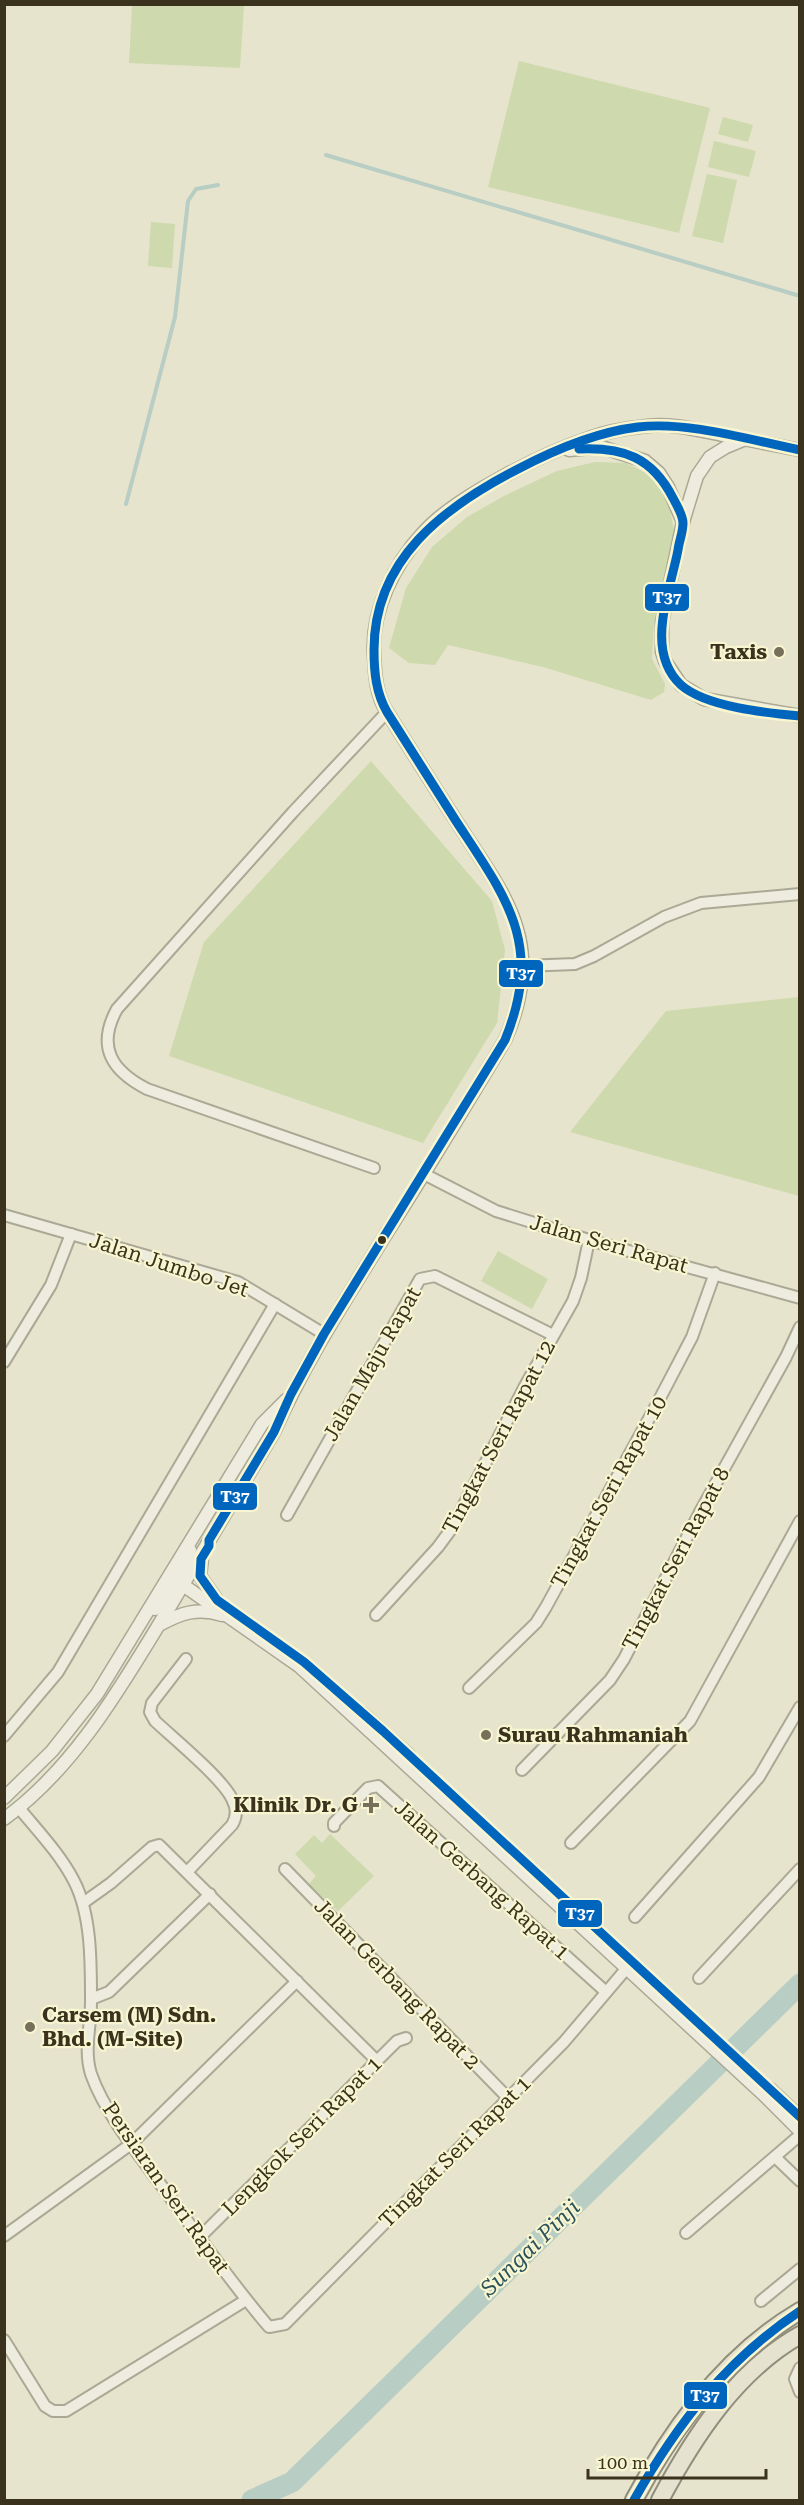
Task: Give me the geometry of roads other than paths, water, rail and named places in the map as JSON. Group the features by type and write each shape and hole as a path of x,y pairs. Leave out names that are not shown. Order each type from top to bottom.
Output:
{"main road":[{"path":"634,2500 656,2459 687,2416 722,2375 758,2341 800,2311"},
{"path":"660,2500 684,2456 707,2422 764,2361 800,2335"}],"street":[{"path":"4,1819 19,1808 67,1761 124,1681 274,1432 291,1394 324,1334 424,1174 505,1040 514,1020 522,983 523,966 519,936 501,890 387,712 378,694 373,645 375,624 381,603 408,551 442,514 504,477 590,438 648,426 676,424 800,450"},
{"path":"744,439 718,451 703,466 693,488 683,522 660,641 665,661 675,679 689,691 704,699 800,716"},
{"path":"558,451 601,447 645,461 659,473 668,487 683,522"},
{"path":"374,1168 147,1089 129,1079 114,1065 107,1044 110,1022 117,1009 293,812 387,712"},
{"path":"523,966 575,964 664,917 701,903 742,897 800,894"},
{"name":"Jalan Seri Rapat","path":"424,1174 496,1211 589,1240 800,1298"},
{"name":"Jalan Jumbo Jet","path":"4,1215 238,1282 324,1334"},
{"path":"4,1362 51,1285 71,1234"},
{"name":"Tingkat Seri Rapat 12","path":"376,1615 446,1538 573,1301 581,1278 589,1240"},
{"name":"Tingkat Seri Rapat 10","path":"468,1688 536,1623 692,1337 715,1273"},
{"name":"Jalan Maju Rapat","path":"287,1515 420,1279 435,1276 553,1335"},
{"path":"4,1736 58,1672 275,1304"},
{"name":"Tingkat Seri Rapat 8","path":"522,1770 610,1680 619,1666 700,1512 786,1358 800,1327"},
{"path":"4,1798 52,1751 83,1712 262,1424 291,1394"},
{"path":"120,1655 183,1580 187,1556 237,1465"},
{"path":"572,1843 690,1721 800,1521"},
{"path":"209,1540 209,1546 201,1558 200,1576 217,1600"},
{"path":"183,1580 217,1600 304,1662 348,1700 696,2027 766,2091 800,2117"},
{"path":"183,1580 299,1666 629,1965"},
{"path":"158,1625 188,1611 208,1611 234,1620"},
{"path":"186,1659 152,1703 150,1712 155,1721 227,1789 236,1810 236,1820 232,1826 188,1872"},
{"path":"635,1917 759,1777 800,1707"},
{"path":"19,1808 18,1796 27,1776"},
{"name":"Jalan Gerbang Rapat 1","path":"334,1826 334,1822 368,1788 378,1786 606,1992"},
{"path":"4,1808 19,1808"},
{"name":"Persiaran Seri Rapat","path":"19,1808 74,1880 83,1903 91,1999 88,2062 99,2091 131,2144 268,2327"},
{"path":"83,1903 111,1883 152,1847 159,1845 165,1848 377,2061"},
{"name":"Jalan Gerbang Rapat 2","path":"285,1869 509,2099"},
{"path":"699,1978 800,1869"},
{"path":"91,1999 110,1992 210,1894"},
{"name":"Tingkat Seri Rapat 1","path":"268,2327 285,2324 564,2042 629,1965"},
{"path":"4,2236 131,2144 297,1981"},
{"name":"Lengkok Seri Rapat 1","path":"200,2237 397,2041 406,2038"},
{"path":"686,2233 800,2133 766,2091"},
{"path":"775,2157 800,2181"},
{"path":"761,2301 800,2269"},
{"path":"4,2340 45,2406 53,2411 66,2410 246,2300"},
{"path":"800,2368 795,2379 800,2392"}],"waterway":[{"path":"326,155 800,296"},
{"path":"126,504 175,317 188,201 196,189 218,185"},
{"name":"Sungai Pinji","path":"252,2500 292,2482 800,1984"}],"place":[{"name":"Taxis","path":"779,652"},
{"name":"Surau Rahmaniah","path":"486,1735"},
{"name":"Klinik Dr. G","path":"371,1805"},
{"name":"Carsem (M) Sdn. Bhd. (M-Site)","path":"30,2027"}]}
